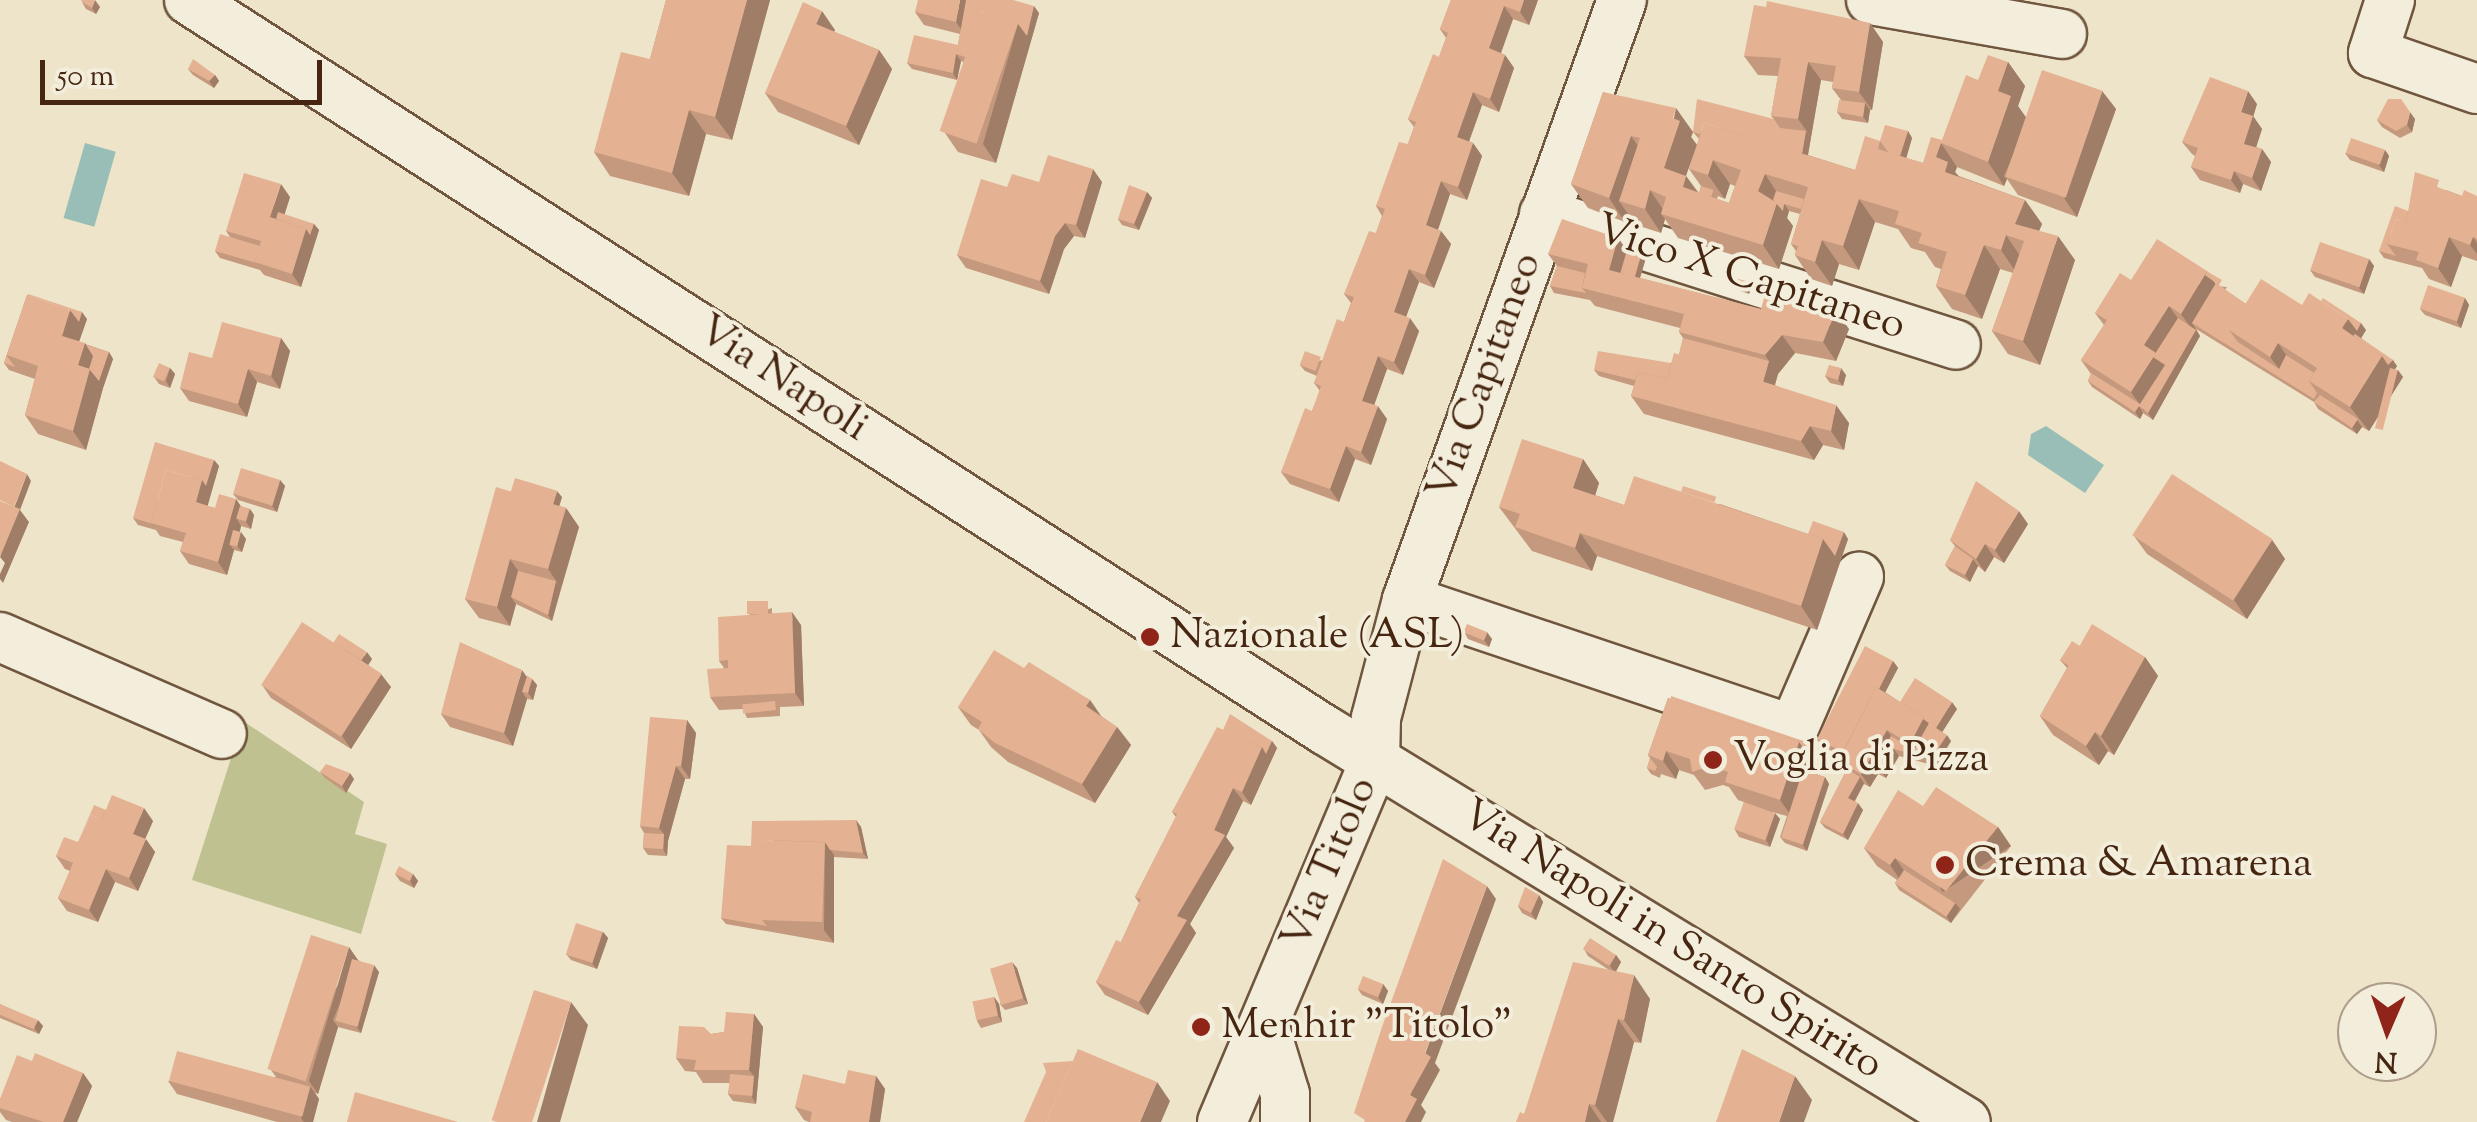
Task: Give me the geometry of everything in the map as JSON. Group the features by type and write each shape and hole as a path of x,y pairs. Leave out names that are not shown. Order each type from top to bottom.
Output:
{"street":[{"name":"Via Napoli","path":"189,0 1376,760"},
{"name":"Via Capitaneo","path":"1376,760 1376,718 1407,600 1622,0"},
{"path":"1871,0 2062,34"},
{"path":"2390,0 2373,53 2477,89"},
{"name":"Vico X Capitaneo","path":"1544,214 1956,344"},
{"path":"1407,600 1793,730 1859,577"},
{"path":"0,637 222,734"},
{"name":"Via Titolo","path":"1222,1122 1376,760"},
{"name":"Via Napoli in Santo Spirito","path":"1376,760 1966,1122"},
{"path":"1264,1024 1285,1094 1285,1122"}],"green space":[{"path":"243,721 364,802 355,834 387,844 361,934 192,880"}],"water":[{"path":"85,143 116,152 94,227 64,218"},
{"path":"2046,426 2104,465 2085,493 2028,455 2031,434"}],"building":[{"path":"81,0 95,0 92,8"},
{"path":"666,0 747,0 715,117 689,110 672,173 594,152 621,52 650,59"},
{"path":"918,0 960,0 956,22 915,12"},
{"path":"966,0 1013,0 1034,6 1027,36 1018,24 981,11 968,58 956,54 953,73 907,63 914,35 958,45"},
{"path":"1451,0 1524,0 1520,12 1504,6 1489,48 1505,55 1490,99 1473,92 1457,137 1473,143 1458,187 1441,181 1426,225 1441,231 1425,275 1409,269 1394,312 1410,318 1394,362 1378,356 1362,401 1378,406 1361,452 1346,446 1330,489 1281,472 1305,408 1312,411 1321,386 1314,383 1337,319 1344,322 1354,297 1344,294 1369,231 1376,233 1385,209 1376,206 1399,142 1408,144 1416,122 1408,119 1433,54 1439,57 1448,33 1440,29"},
{"path":"1767,1 1870,23 1859,92 1832,88 1836,66 1808,62 1798,119 1771,116 1781,58 1744,56 1754,5 1766,7"},
{"path":"803,2 822,11 816,24 879,50 846,126 765,93"},
{"path":"981,11 1018,24 977,144 940,131"},
{"path":"1988,55 2008,62 1998,91 2011,96 1988,162 1941,143 1936,157 1948,162 1945,172 2025,200 2015,224 2058,236 2023,341 1992,331 2024,241 2006,235 2001,250 1984,245 1965,295 1936,286 1947,252 1918,243 1922,233 1895,224 1899,211 1859,199 1843,246 1822,240 1815,262 1795,255 1798,246 1791,244 1808,187 1765,174 1758,191 1777,203 1763,245 1661,214 1666,197 1650,190 1645,209 1619,201 1640,138 1631,136 1609,198 1571,184 1603,92 1676,108 1673,118 1680,121 1664,168 1686,176 1683,187 1729,203 1741,170 1713,160 1708,175 1689,169 1704,123 1855,170 1865,136 1880,141 1878,149 1923,163 1931,137 1942,140 1966,75 1978,80"},
{"path":"193,59 215,75 209,81 188,69"},
{"path":"2042,70 2103,91 2066,198 2005,177"},
{"path":"2210,77 2248,91 2241,112 2253,116 2244,144 2262,149 2252,178 2234,171 2231,180 2191,167 2198,148 2182,142"},
{"path":"1697,99 1774,119 1780,128 1806,131 1802,154 1704,123 1700,134 1693,132"},
{"path":"2388,99 2401,99 2410,112 2407,125 2396,131 2377,120"},
{"path":"1839,100 1865,103 1863,117 1837,112"},
{"path":"1885,125 1908,131 1900,156 1889,153 1880,141"},
{"path":"2351,138 2385,150 2380,165 2346,153"},
{"path":"1048,155 1093,169 1076,225 1065,223 1055,236 1040,281 957,255 981,179 1007,187 1012,174 1039,182"},
{"path":"2415,172 2439,180 2437,187 2462,196 2464,190 2477,196 2477,239 2473,237 2470,245 2449,237 2438,268 2416,260 2419,252 2387,244 2396,219 2406,223"},
{"path":"244,173 281,184 270,217 306,229 292,274 255,262 261,241 226,231"},
{"path":"1129,185 1147,192 1134,224 1118,219"},
{"path":"1701,186 1713,190 1711,197 1699,193"},
{"path":"1776,191 1804,199 1801,209 1784,204 1783,211 1773,200"},
{"path":"2395,206 2408,211 2406,223 2396,219 2387,244 2396,256 2379,251"},
{"path":"278,212 314,224 310,235 306,229 276,219"},
{"path":"1562,219 1618,238 1609,270 1761,309 1766,291 1836,310 1823,342 1782,335 1765,355 1679,332 1684,314 1582,288 1588,264 1548,254"},
{"path":"220,234 260,246 255,262 260,264 215,251"},
{"path":"2157,239 2207,271 2181,314 2169,306 2144,345 2156,353 2131,392 2081,360 2107,320 2095,313 2120,273 2131,280"},
{"path":"2320,242 2369,259 2359,287 2310,270"},
{"path":"1627,250 1641,254 1635,277 1620,273"},
{"path":"1557,266 1585,273 1582,288 1586,293 1550,286"},
{"path":"2207,271 2246,304 2229,330 2238,342 2279,369 2286,355 2314,373 2309,381 2317,393 2314,399 2192,323 2216,283 2205,275"},
{"path":"1731,277 1746,281 1745,287 1729,283"},
{"path":"2261,279 2302,305 2309,293 2348,319 2342,328 2382,356 2350,407 2309,381 2317,368 2278,343 2270,357 2229,330"},
{"path":"2428,285 2465,298 2457,321 2420,309"},
{"path":"28,294 82,312 79,322 70,310"},
{"path":"27,295 70,310 62,336 85,343 78,365 90,369 73,431 25,415 38,366 7,355"},
{"path":"2323,298 2361,323 2357,331 2348,319 2321,301"},
{"path":"2178,318 2196,330 2148,413 2139,406 2135,412 2088,381 2091,373 2140,404 2165,365 2153,357"},
{"path":"222,322 281,338 271,376 248,369 238,404 180,388 189,352 212,358"},
{"path":"2355,334 2393,360 2388,365"},
{"path":"1683,338 1769,361 1763,382 1679,355"},
{"path":"86,345 109,352 99,381 89,369 93,356"},
{"path":"1305,351 1321,357 1315,371 1300,365"},
{"path":"1598,351 1671,363 1667,379 1638,372 1635,380 1594,370"},
{"path":"1674,353 1836,405 1831,431 1810,426 1801,441 1631,396 1638,372 1667,379"},
{"path":"159,363 170,368 164,382 153,377"},
{"path":"1829,365 1841,368 1838,380 1825,376"},
{"path":"2390,368 2398,370 2383,430 2375,428"},
{"path":"2320,395 2358,419 2352,428 2314,402"},
{"path":"1522,439 1583,459 1573,488 1624,505 1634,476 1823,539 1801,606 1580,533 1575,548 1515,527 1520,514 1499,507"},
{"path":"155,442 214,460 206,486 202,480 166,470 151,523 157,525 133,518"},
{"path":"0,461 27,474 14,507 0,500"},
{"path":"241,468 280,480 272,506 233,494"},
{"path":"166,470 202,480 196,502 215,508 219,494 236,499 218,562 180,551 186,533 151,523"},
{"path":"2172,474 2273,539 2233,601 2132,535"},
{"path":"515,478 557,491 553,505 511,492"},
{"path":"1976,481 2019,511 1995,550 1985,544 1976,559 1950,540"},
{"path":"1683,486 1716,497 1714,503 1681,492"},
{"path":"496,487 566,508 548,569 510,559 497,607 465,599"},
{"path":"0,501 20,509 0,557"},
{"path":"240,506 250,509 246,521 236,518"},
{"path":"1813,521 1844,532 1835,556 1823,539 1808,534"},
{"path":"233,530 241,532 237,546 229,545"},
{"path":"1955,546 1973,559 1965,575 1945,565"},
{"path":"518,571 556,581 548,615 511,597"},
{"path":"747,601 768,601 768,614 747,614"},
{"path":"792,612 795,693 710,697 707,669 728,668 728,660 719,661 718,617"},
{"path":"302,622 382,674 341,737 261,685"},
{"path":"1467,624 1487,632 1484,641 1464,632"},
{"path":"2092,624 2145,657 2101,736 2095,732 2086,746 2040,716"},
{"path":"339,634 367,652 361,660 334,642"},
{"path":"2072,641 2080,646 2069,666 2060,660"},
{"path":"460,642 522,670 504,733 441,714"},
{"path":"1865,646 1893,661 1843,752 1817,739"},
{"path":"994,650 1024,668 1029,662 1090,700 1086,706 1117,727 1082,784 995,743 978,729 982,722 958,707"},
{"path":"527,676 532,679 528,693 522,692"},
{"path":"1915,678 1952,702 1936,728 1947,735 1931,759 1894,749 1881,771 1873,767 1891,736 1914,750 1929,723 1900,702"},
{"path":"1876,687 1924,717 1910,744 1887,730 1861,774 1839,761"},
{"path":"1671,696 1812,744 1808,754 1799,742"},
{"path":"1668,698 1799,742 1780,800 1725,782 1728,772 1710,766 1692,772 1690,759 1666,751 1663,761 1648,755"},
{"path":"775,701 776,710 743,713 742,704"},
{"path":"1230,714 1272,741 1266,754 1262,747 1223,730"},
{"path":"650,717 687,720 681,766 676,766 659,828 640,826"},
{"path":"1217,727 1262,747 1242,792 1233,788 1214,830 1225,835 1177,916 1187,920 1139,1002 1096,982 1116,940 1121,942 1141,899 1135,897 1177,814 1172,812"},
{"path":"1650,758 1657,767 1655,771 1647,768"},
{"path":"326,764 350,773 342,786 320,772"},
{"path":"1847,769 1860,777 1848,798 1858,803 1843,834 1820,822"},
{"path":"1803,770 1825,777 1803,845 1781,838"},
{"path":"1936,787 1998,827 1946,891 1895,858 1890,865 1864,848 1898,790 1923,806"},
{"path":"112,795 144,808 133,834 146,839 129,878 106,869 89,910 58,898 73,863 56,856 64,837 78,842 91,815 102,819"},
{"path":"1744,802 1775,813 1765,841 1734,829"},
{"path":"94,805 106,810 102,819 91,815 78,842"},
{"path":"856,820 863,853 830,850 825,842 763,840 762,920 767,926 721,918 727,845 751,846 752,821"},
{"path":"644,833 664,834 663,849 643,848"},
{"path":"763,840 825,842 822,922 760,920"},
{"path":"1443,859 1487,886 1425,1053 1431,1057 1410,1095 1417,1099 1405,1122 1364,1122 1354,1113"},
{"path":"399,866 413,874 410,881 395,874"},
{"path":"1904,870 1955,903 1946,917 1895,883"},
{"path":"1525,887 1539,895 1531,913 1518,906"},
{"path":"576,923 603,932 592,963 566,954"},
{"path":"311,935 349,947 305,1081 267,1069"},
{"path":"1590,938 1616,955 1609,966 1583,949"},
{"path":"352,959 374,965 358,1027 335,1021"},
{"path":"1012,962 1023,998 1001,1005 990,969"},
{"path":"1573,962 1634,975 1624,1020 1618,1019 1595,1105 1589,1104 1585,1122 1516,1122 1520,1112 1524,1114"},
{"path":"1363,976 1383,984 1378,997 1358,989"},
{"path":"534,990 571,1002 532,1122 492,1120"},
{"path":"994,997 998,1016 976,1020 972,1002"},
{"path":"0,1004 38,1020 34,1029 0,1015"},
{"path":"726,1012 754,1014 749,1070 694,1070 696,1060 676,1058 679,1026 704,1027 711,1034 724,1032"},
{"path":"1078,1049 1157,1082 1140,1122 1046,1122"},
{"path":"1742,1049 1795,1076 1779,1122 1716,1122"},
{"path":"177,1051 310,1087 302,1117 169,1081"},
{"path":"35,1053 83,1073 63,1122 44,1122 0,1108 17,1055 32,1061"},
{"path":"1073,1061 1046,1122 1024,1122 1046,1072 1043,1063"},
{"path":"848,1070 876,1076 869,1122 810,1122 812,1112 795,1107 803,1074 845,1084"},
{"path":"508,1072 511,1072 511,1093"},
{"path":"730,1074 754,1076 752,1096 728,1094"},
{"path":"355,1092 458,1122 347,1122"}],"place":[{"name":"Nazionale (ASL)","path":"1150,637"},
{"name":"Voglia di Pizza","path":"1713,760"},
{"name":"Crema & Amarena","path":"1945,865"},
{"name":"Menhir \"Titolo\"","path":"1201,1027"}]}
